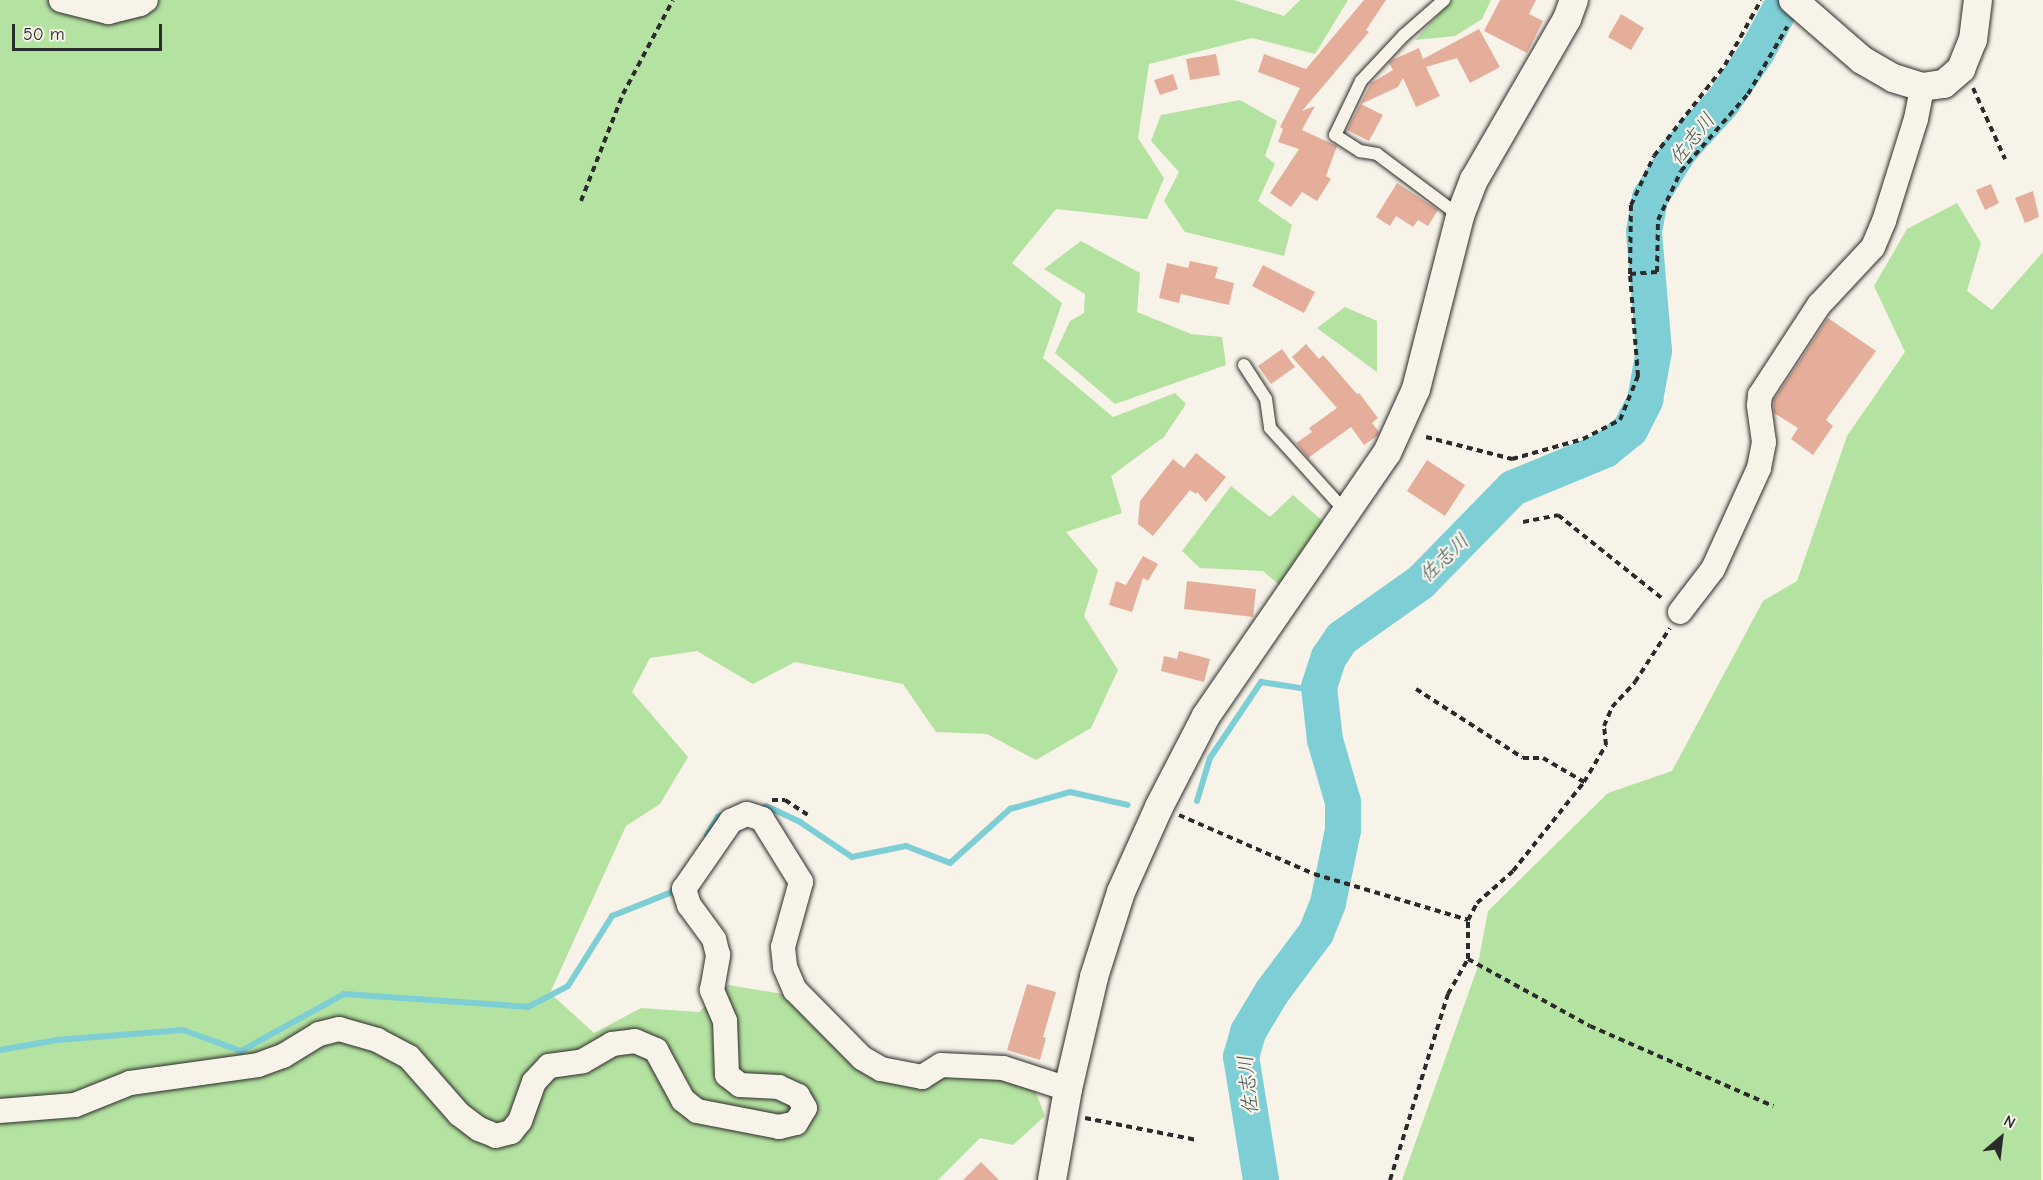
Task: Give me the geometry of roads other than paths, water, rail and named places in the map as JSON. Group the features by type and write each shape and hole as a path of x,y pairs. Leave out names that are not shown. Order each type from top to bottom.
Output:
{"street":[{"path":"61,0 108,12 140,4 146,0"},
{"path":"1052,1180 1066,1102 1094,977 1120,892 1159,807 1206,716 1387,453 1416,389 1460,216 1474,180 1567,19 1574,0"},
{"path":"1796,3 1862,60 1893,78 1922,87 1944,84 1961,69 1973,40 1978,0"},
{"path":"1680,612 1713,569 1759,468 1764,442 1759,405 1760,395 1819,305 1873,247 1884,221 1916,118 1922,87"},
{"path":"0,1111 75,1105 130,1083 258,1065 283,1056 319,1034 339,1029 377,1040 409,1057 459,1114 479,1129 496,1136 511,1132 520,1121 534,1082 549,1066 583,1061 612,1044 635,1041 656,1050 683,1100 697,1111 779,1127 796,1124 805,1108 798,1096 779,1087 740,1085 727,1075 725,1021 712,990 718,955 714,939 689,905 684,889 731,820 747,814 762,819 801,882 783,947 784,968 795,990 862,1058 881,1069 922,1077 941,1065 1003,1068 1066,1102"}],"lane":[{"path":"1444,0 1404,35 1361,81 1335,135 1360,151 1377,154 1460,216"},
{"path":"1244,365 1266,399 1270,428 1347,513"}],"waterway":[{"name":"佐志川","path":"1261,1180 1241,1057 1248,1032 1272,992 1316,933 1328,903 1343,830 1343,802 1325,740 1319,687 1329,657 1342,638 1421,582 1513,488 1605,450 1630,430 1645,400 1654,351 1644,232 1650,198 1679,151 1723,102 1757,52 1785,0"},
{"path":"1197,801 1210,758 1261,682 1307,689 1319,687"},
{"path":"766,806 800,822 852,857 906,846 950,863 1010,809 1070,792 1128,805"},
{"path":"707,835 718,817 725,814"},
{"path":"0,1050 57,1040 183,1030 241,1051 344,994 528,1007 568,986 612,916 672,892 675,887"}]}
